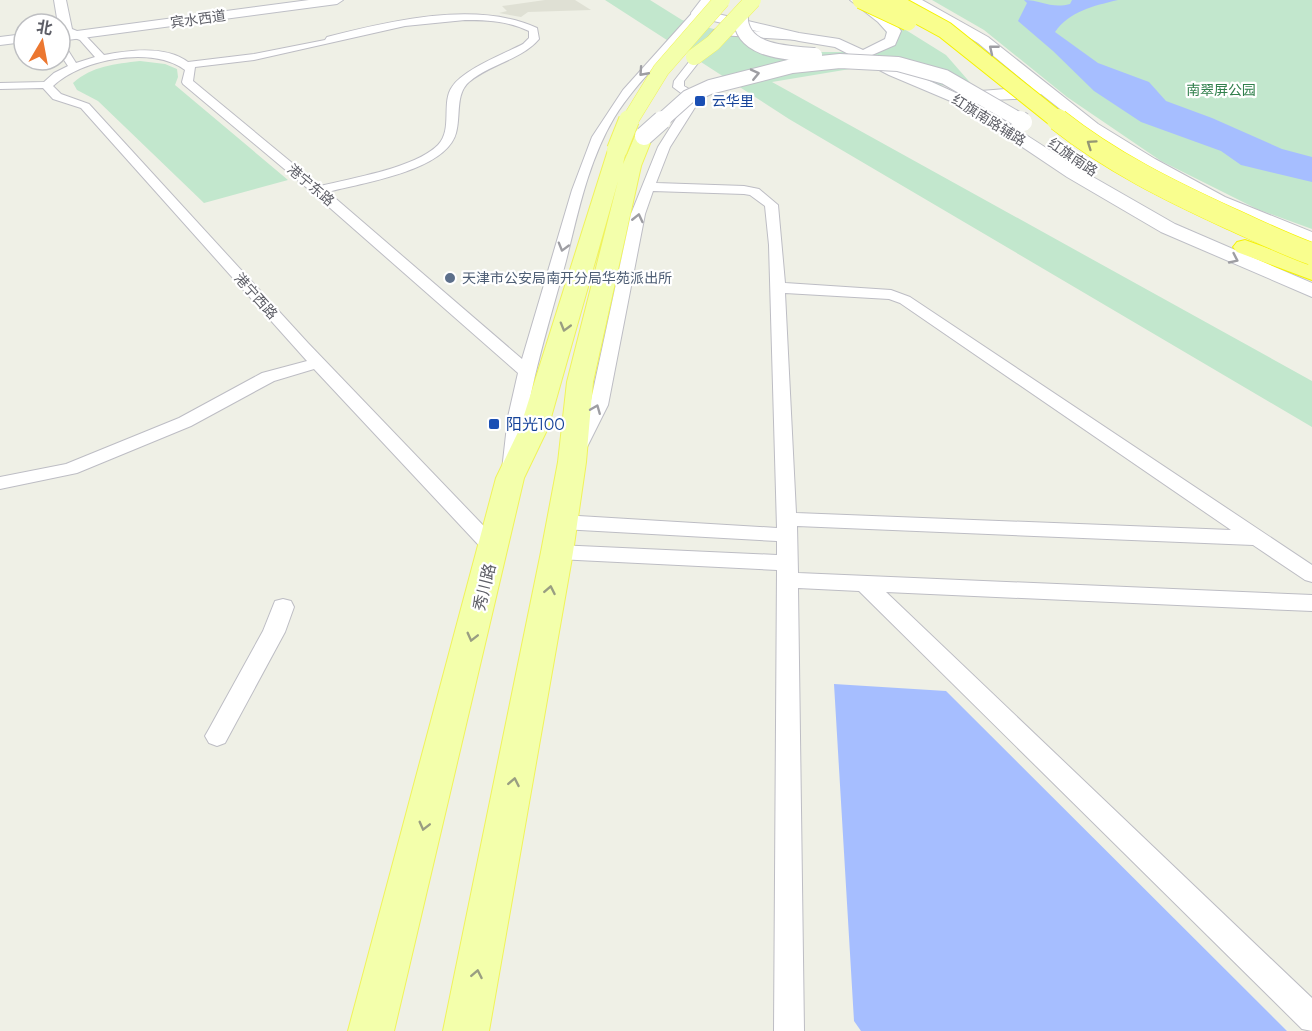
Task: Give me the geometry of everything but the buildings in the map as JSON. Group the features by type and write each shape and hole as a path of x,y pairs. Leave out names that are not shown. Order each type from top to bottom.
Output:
{"highway":[{"name":"红旗南路","path":"861,0 913,24 958,59 1023,122 1089,168 1140,198 1245,248 1312,273"},
{"name":"红旗南路","path":"890,0 955,35 1035,103 1092,145 1127,167 1182,197 1312,254"}],"main road":[{"name":"宾水西道","path":"92,31 314,0"},
{"name":"宾水西道","path":"72,32 337,0"},
{"path":"708,0 697,14 799,37 900,83 925,91 967,98 1033,93 1039,85"},
{"name":"秀川路","path":"371,1031 510,478 534,428 542,405 624,127 651,81 722,0"},
{"path":"748,3 739,26 745,36 756,43 780,50 830,55 870,51 884,46 894,36 894,31 883,19 856,0"},
{"path":"913,0 982,40 1110,139 1170,176 1228,204 1312,239"},
{"path":"466,1031 560,537 572,462 580,382 631,166 650,121 676,79 694,57 748,3"},
{"path":"644,136 688,97 710,87 786,68 840,61 882,62 938,75 963,86 1023,122"},
{"name":"红旗南路辅路","path":"952,96 1138,212 1240,261 1312,291"},
{"path":"983,116 978,108 981,104 1024,101 1065,106"}],"street":[{"path":"0,86 47,85 57,75 80,64 102,58 151,56 182,60 189,65 254,57 328,42 330,39 425,14 466,12 498,14 517,19 534,30 534,39 527,46 467,78 456,89 450,134 444,146 425,159 391,172 318,190"},
{"path":"510,478 513,431 527,372 576,198 597,140 633,83 697,14"},
{"path":"572,462 599,405 638,214 647,187 664,147 693,101 690,94 678,87 679,81 717,32 799,37"},
{"path":"72,35 87,41 102,58"},
{"path":"72,57 80,64"},
{"name":"港宁东路","path":"189,65 191,69 187,82 318,190 527,372"},
{"name":"港宁西路","path":"47,85 48,90 55,96 85,106 317,363 494,549"},
{"path":"647,187 744,190 763,197 771,205 776,245 787,527 789,1031"},
{"path":"777,285 787,289 891,295 905,300 1312,575"},
{"path":"0,483 70,470 185,422 268,377 317,363"},
{"path":"560,537 787,527 1258,538"},
{"path":"560,537 864,583 1312,603"},
{"path":"864,583 1312,1019"},
{"path":"217,736 274,632 283,607"}],"shaded area":[{"path":"545,0 575,0 591,10 528,12 521,17 499,13 507,11 502,6"}],"green space":[{"path":"605,0 650,0 682,20 763,43 813,52 857,52 886,40 885,17 946,55 974,87 937,85 898,61 772,82 1312,381 1312,427 789,119"},
{"name":"南翠屏公园","path":"932,0 1312,0 1312,229 1257,209 1161,161 1067,97 984,30"},
{"path":"140,61 165,64 177,69 178,77 175,85 288,180 204,203 98,101 77,90 73,83 96,69"}],"water":[{"path":"1024,0 1063,5 1070,4 1072,0 1118,0 1075,14 1055,32 1098,63 1149,82 1166,101 1212,118 1282,149 1312,157 1312,182 1241,165 1221,151 1141,122 1094,91 1018,21 1027,3"},
{"path":"834,684 946,691 1287,1031 861,1031 854,1021"}],"place":[{"name":"云华里","path":"700,101"},
{"name":"天津市公安局南开分局华苑派出所","path":"450,278"},
{"name":"阳光100","path":"494,424"}]}
